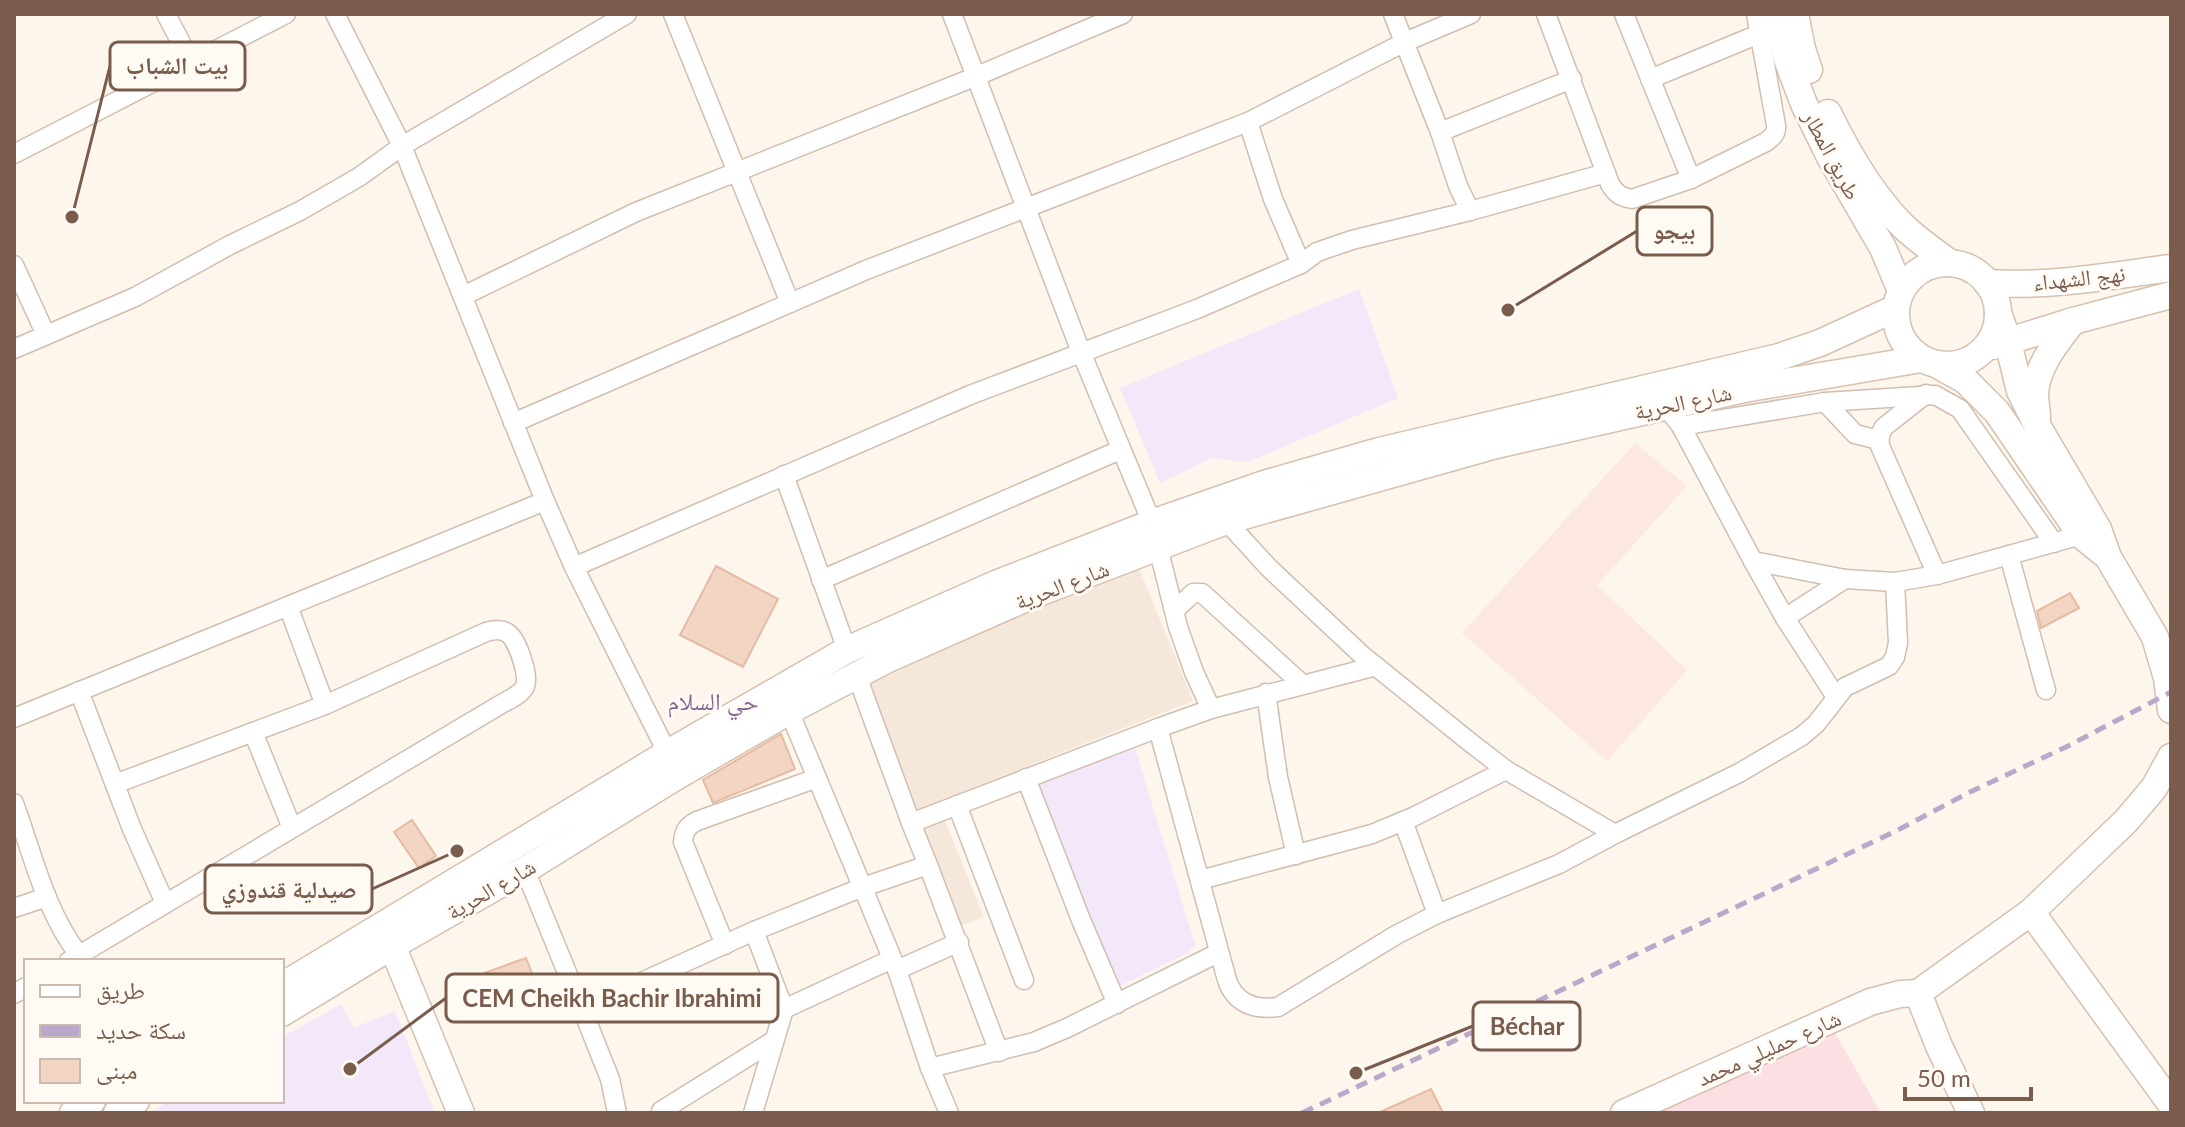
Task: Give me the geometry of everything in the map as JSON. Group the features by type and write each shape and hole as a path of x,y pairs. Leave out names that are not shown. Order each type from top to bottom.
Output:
{"main road":[{"name":"طريق المطار","path":"1795,14 1814,85 1841,140 1877,198 1905,228 1950,263"},
{"name":"طريق المطار","path":"1768,24 1787,59 1804,104 1830,157 1883,248 1898,299"},
{"path":"2108,557 2081,535 1997,412 1965,380 1910,349 1901,337 1896,323 1898,299 1910,279 1922,270 1935,264 1950,263 1965,266 1987,283 1996,299 1998,312 1993,337 2038,427 2098,529 2108,557 2155,637 2167,678 2171,710"},
{"name":"نهج الشهداء","path":"1987,283 2035,284 2171,268"},
{"name":"نهج الشهداء","path":"1997,345 2171,295"},
{"name":"شارع الحرية","path":"284,1012 388,936 673,765 789,711 888,659 1033,595 1264,484 1379,451 1779,357 1820,343 1898,299"},
{"path":"2038,427 2035,393 2040,372 2073,321"},
{"path":"1928,361 1949,365 1963,363 1997,345"},
{"name":"شارع الحرية","path":"284,985 525,870 673,765 847,650 1072,552 1226,521 1496,445 1673,416 1744,389 1928,361"},
{"path":"1971,1113 1918,993 2031,912 2126,821 2154,788 2171,757"},
{"path":"2031,912 2171,1104"},
{"path":"388,936 461,1113"},
{"name":"شارع حمليلي محمد","path":"1624,1113 1870,1002 1918,993"}],"street":[{"path":"166,14 192,64"},
{"path":"14,154 286,14"},
{"path":"335,14 402,146 574,567 673,765"},
{"path":"14,349 135,297 300,211 359,177 402,146 627,14"},
{"path":"673,14 790,303"},
{"path":"952,14 1081,352 1155,535 1174,611 1194,672 1211,709"},
{"path":"463,296 636,212 977,76 1123,14"},
{"path":"1393,14 1470,211"},
{"path":"513,423 894,259 1248,122 1405,42 1471,14"},
{"path":"1546,14 1606,173 1615,192 1632,199 1691,179 1766,142 1777,130 1768,24 1756,14"},
{"path":"1624,14 1691,179"},
{"path":"1650,79 1768,24"},
{"path":"1440,132 1572,79"},
{"path":"1248,122 1273,199 1301,264"},
{"path":"574,567 970,395 1197,309 1301,264 1317,252 1606,173"},
{"path":"14,265 46,335"},
{"path":"1836,697 1785,618 1673,416 1926,394 1944,399 1960,409 2054,543"},
{"path":"1926,394 1884,427 1879,440 1937,575"},
{"path":"1825,402 1855,434 1879,440"},
{"path":"821,580 1120,450"},
{"path":"784,475 847,650"},
{"path":"14,718 545,501"},
{"path":"1226,521 1269,568 1376,666 1506,770 1615,834"},
{"path":"1753,561 1845,579 1895,582 1937,575 2081,535"},
{"path":"2009,555 2046,690"},
{"path":"1785,618 1845,579"},
{"path":"1158,728 1231,992 1249,1006 1263,1009 1278,1007 1396,935 1437,914 1559,864 1739,773 1802,736 1816,724 1845,687 1889,666 1895,657 1898,643 1895,582"},
{"path":"1174,611 1193,593 1202,593 1302,684"},
{"path":"288,606 325,705"},
{"path":"14,803 47,897 74,958 523,690 527,680 517,646 510,634 499,629 486,632 325,705 115,784"},
{"path":"911,823 1211,709 1376,666"},
{"path":"857,676 999,1052"},
{"path":"79,691 165,903"},
{"path":"1266,693 1278,777 1296,855"},
{"path":"789,711 863,887 949,1113"},
{"path":"253,732 292,828"},
{"path":"1200,880 1372,834 1506,770"},
{"path":"725,945 683,842 684,833 692,823 705,817 817,778"},
{"path":"1026,778 1117,1004"},
{"path":"957,805 1024,980"},
{"path":"1403,821 1437,914"},
{"path":"582,1009 754,931 863,887 928,865"},
{"path":"525,870 610,1079 617,1113"},
{"path":"14,908 47,897"},
{"path":"753,1113 784,1009 754,931"},
{"path":"784,1009 959,942"},
{"path":"930,1068 1034,1042 1218,953"},
{"path":"660,1112 773,1041"}],"shaded area":[{"path":"1359,289 1398,398 1248,462 1212,458 1160,483 1120,388"},
{"path":"1635,443 1687,486 1597,585 1687,670 1607,761 1462,633"},
{"path":"1139,568 1193,701 908,813 869,686 871,674 1116,571"},
{"path":"1132,738 1195,945 1188,953 1107,992 1100,984 1017,782"},
{"path":"941,811 984,917 948,930 907,825"},
{"path":"341,1004 354,1028 395,1011 435,1113 149,1113 166,1103 284,1103 284,1036"},
{"path":"1831,1026 1881,1113 1639,1113"}],"building":[{"path":"716,566 778,599 743,667 680,635"},
{"path":"2070,593 2079,608 2041,628 2037,611"},
{"path":"781,734 795,769 713,803 703,780"},
{"path":"412,820 436,856 419,868 394,832"},
{"path":"526,958 535,981 493,998 484,973"},
{"path":"1431,1089 1443,1113 1378,1113"}],"railway":[{"path":"1302,1113 1896,831 2171,692"}],"place":[{"name":"بيت الشباب","path":"72,217"},
{"name":"بيجو","path":"1508,310"},
{"name":"صيدلية قندوزي","path":"457,851"},
{"name":"CEM Cheikh Bachir Ibrahimi","path":"350,1069"},
{"name":"Béchar","path":"1356,1073"}],"district":[{"name":"حي السلام","path":"713,702"}]}
